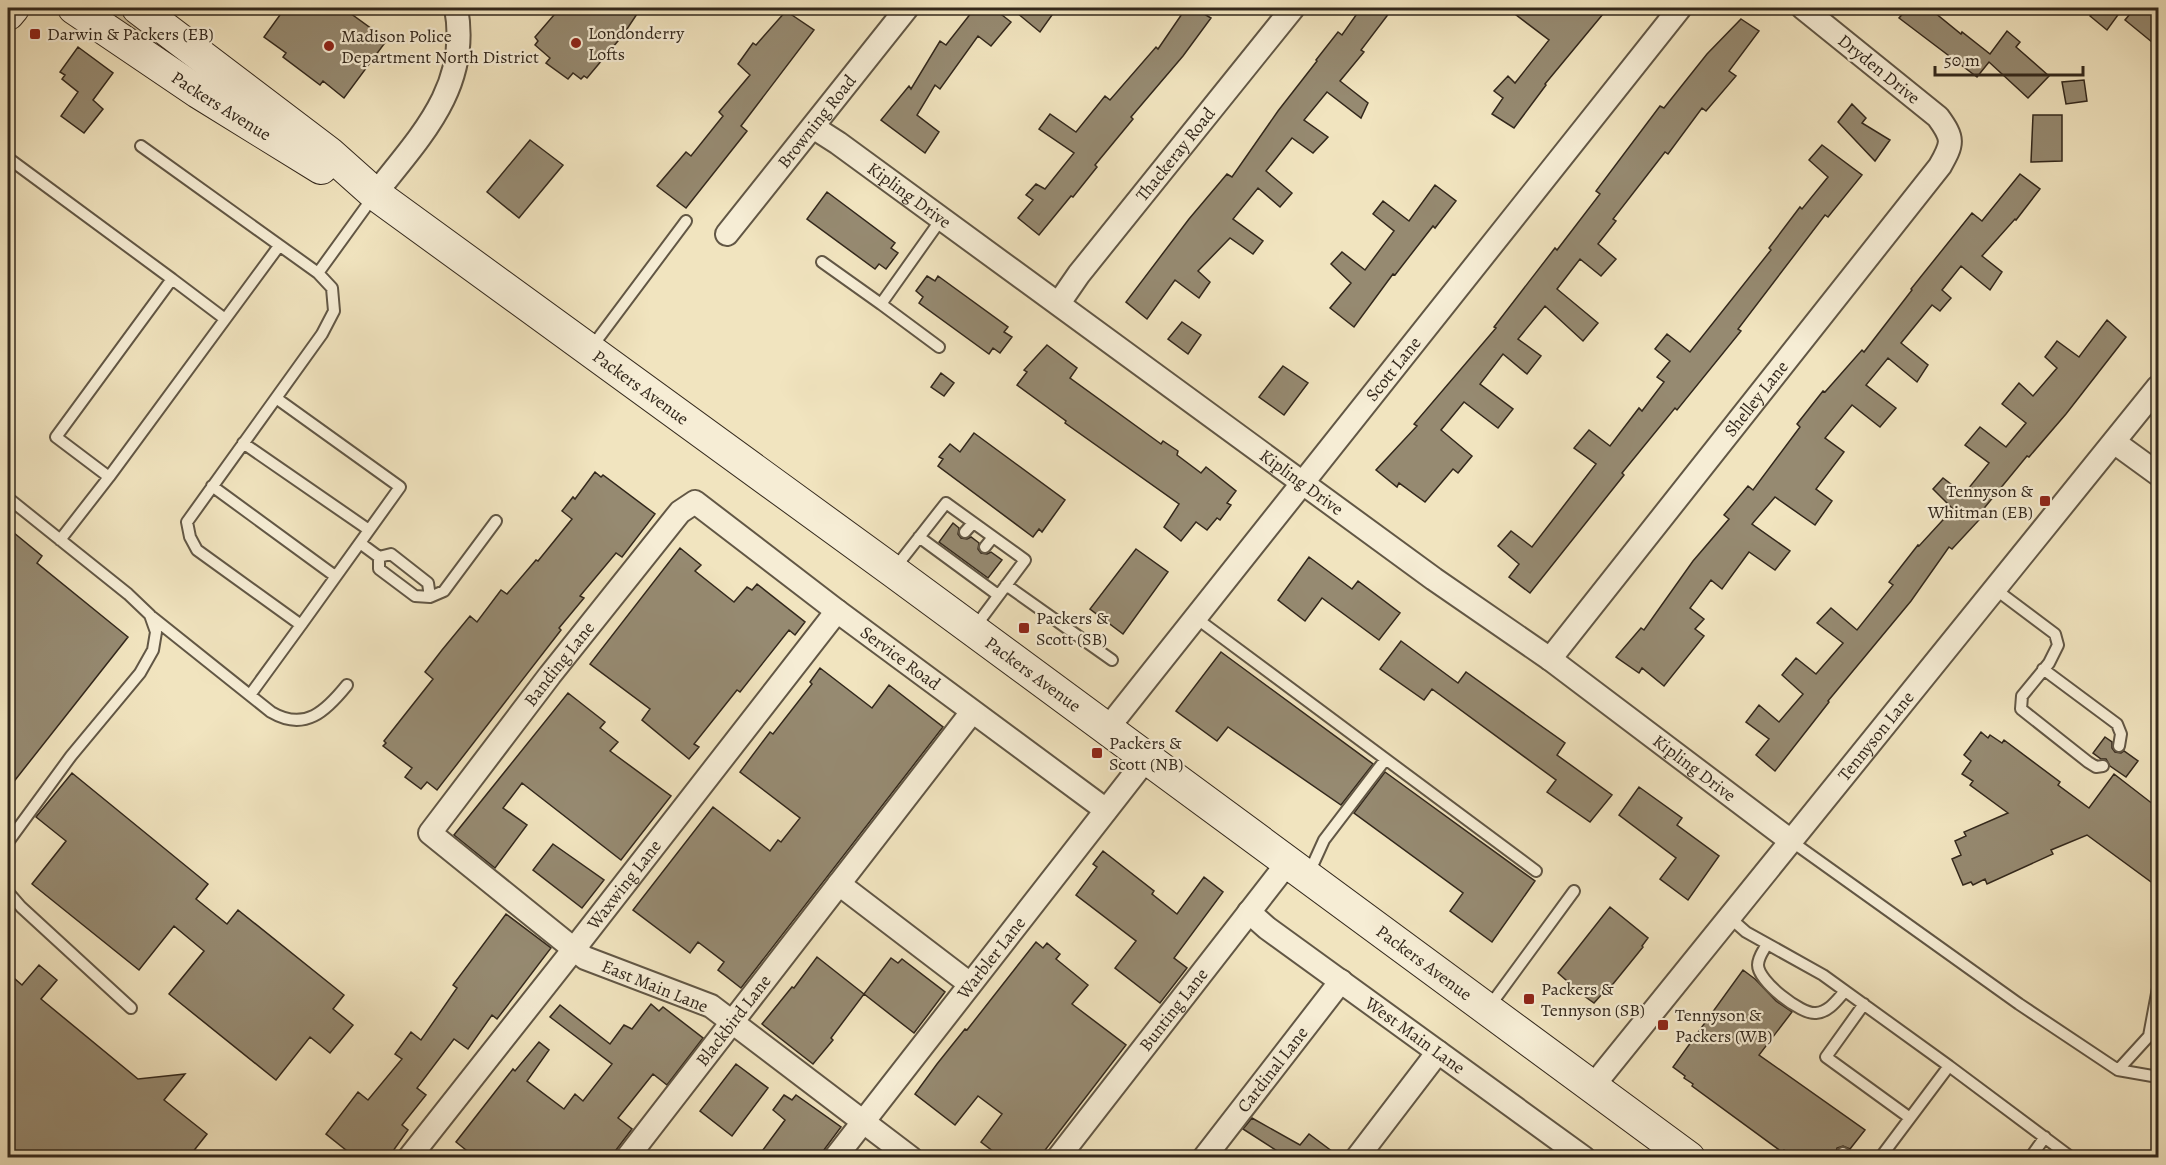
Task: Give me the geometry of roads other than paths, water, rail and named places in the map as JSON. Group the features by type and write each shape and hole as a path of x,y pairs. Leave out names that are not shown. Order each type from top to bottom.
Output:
{"main road":[{"path":"8,14 12,8"},
{"name":"Packers Avenue","path":"74,8 198,92 307,161 375,194"},
{"name":"Packers Avenue","path":"138,8 329,153 375,194 1298,868 1689,1158"}],"street":[{"path":"375,194 412,147 448,92 456,70 459,50 456,8"},
{"name":"Browning Road","path":"727,234 907,8"},
{"name":"Thackeray Road","path":"1059,303 1079,274 1293,8"},
{"name":"Scott Lane","path":"1107,729 1680,8"},
{"name":"Dryden Drive","path":"1803,8 1938,117 1950,133"},
{"name":"Kipling Drive","path":"813,127 1059,303 1434,579 1550,659 1791,840"},
{"name":"Shelley Lane","path":"1550,659 1940,166 1949,150 1950,133"},
{"name":"Tennyson Lane","path":"1593,1086 2158,387"},
{"path":"2114,442 2158,474"},
{"name":"Service Road","path":"695,502 972,712 1106,810"},
{"name":"Banding Lane","path":"430,833 550,675 673,521 695,502"},
{"name":"Waxwing Lane","path":"409,1158 837,610"},
{"name":"Blackbird Lane","path":"627,1158 972,712"},
{"name":"Warbler Lane","path":"835,1158 1147,758"},
{"name":"East Main Lane","path":"430,833 585,958 711,1006 911,1158"},
{"name":"Bunting Lane","path":"1058,1158 1250,912 1298,868"},
{"path":"839,884 970,984"},
{"name":"West Main Lane","path":"1250,912 1267,928 1584,1158"},
{"name":"Cardinal Lane","path":"1204,1158 1341,981"},
{"path":"1357,1158 1438,1052"}],"lane":[{"path":"141,146 318,273 332,288 334,311 322,334 187,522 190,537 197,550 301,625"},
{"path":"8,158 225,319"},
{"path":"318,273 375,194"},
{"path":"881,304 942,218"},
{"path":"590,350 686,221"},
{"path":"60,540 279,246"},
{"path":"822,262 939,347"},
{"path":"109,477 56,437 172,279"},
{"path":"250,695 400,487 276,398"},
{"path":"243,443 369,531"},
{"path":"212,486 335,576"},
{"path":"8,498 277,716 295,721 317,715 347,686"},
{"path":"893,571 946,503 1025,560 973,630"},
{"path":"379,557 379,569 415,596 430,597 444,591 496,521"},
{"path":"965,532 973,522"},
{"path":"920,537 969,569 999,595"},
{"path":"985,547 993,537"},
{"path":"360,543 379,557"},
{"path":"379,557 391,554 428,584 430,597"},
{"path":"1006,585 1112,660"},
{"path":"1995,589 2055,634 2058,645 2022,696 2021,709 2088,762 2096,767 2103,766"},
{"path":"8,842 71,756 148,661 156,640 155,624 150,615"},
{"path":"1196,618 1536,871"},
{"path":"2043,669 2117,724 2121,734 2119,746"},
{"path":"1298,868 1324,840 1385,760"},
{"path":"1791,840 2019,1004 2118,1070 2158,1077"},
{"path":"1488,1008 1574,891"},
{"path":"8,892 21,907 131,1008"},
{"path":"1730,917 1746,932 1823,975 2072,1158"},
{"path":"1767,944 1758,966 1761,975 1768,984 1804,1011 1814,1014 1823,1012 1845,991"},
{"path":"2118,1070 2149,1036 2158,988"},
{"path":"1864,1004 1826,1057 1910,1119"},
{"path":"1880,1158 1949,1066"},
{"path":"2030,1158 2045,1137"}],"place":[{"name":"Darwin & Packers (EB)","path":"35,34"},
{"name":"Londonderry Lofts","path":"576,43"},
{"name":"Madison Police Department North District","path":"329,46"},
{"name":"Tennyson & Whitman (EB)","path":"2045,501"},
{"name":"Packers & Scott (SB)","path":"1024,628"},
{"name":"Packers & Scott (NB)","path":"1097,753"},
{"name":"Packers & Tennyson (SB)","path":"1529,999"},
{"name":"Tennyson & Packers (WB)","path":"1663,1025"}]}
